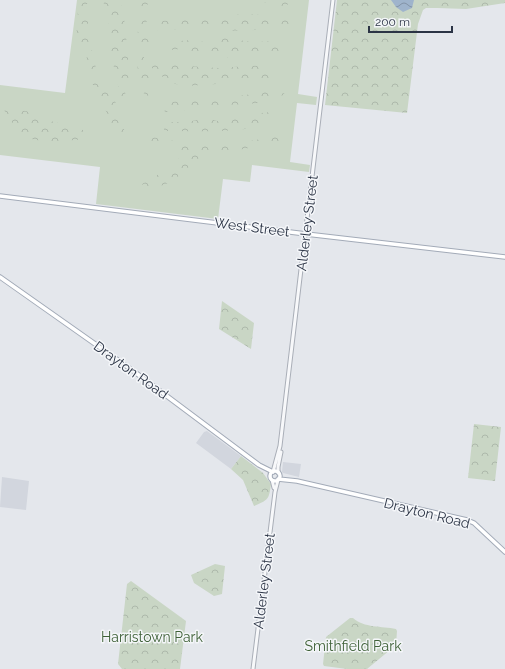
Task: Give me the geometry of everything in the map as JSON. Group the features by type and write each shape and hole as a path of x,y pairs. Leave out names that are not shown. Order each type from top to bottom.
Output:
{"main road":[{"name":"West Street","path":"0,196 505,257"},
{"name":"Drayton Road","path":"0,277 132,370 259,465 273,472"},
{"name":"Drayton Road","path":"259,465 271,478 276,481 293,481 467,520 474,523 505,552"},
{"path":"271,478 273,472 279,473 278,480"},
{"name":"Drayton Road","path":"279,473 293,481"}],"street":[{"name":"Alderley Street","path":"279,473 280,446 333,0"},
{"name":"Alderley Street","path":"273,472 280,446"},
{"name":"Alderley Street","path":"271,478 275,492"},
{"name":"Alderley Street","path":"254,669 275,492 278,480"}],"shaded area":[{"path":"207,431 241,456 231,469 196,443 204,432"},
{"path":"283,462 301,464 299,477 283,473"},
{"path":"2,477 29,481 26,510 0,507"}],"green space":[{"path":"77,0 309,0 298,94 317,97 316,105 297,103 290,162 310,165 309,172 252,165 250,182 223,179 218,219 96,204 100,167 0,155 0,85 65,93"},
{"path":"79,0 87,0 88,2 85,9 88,16 88,39 95,59 96,73 116,103 116,112 126,134 123,136 100,122 108,115 91,81 85,48 80,43 75,42"},
{"path":"103,0 120,0 124,17 128,56 129,89 125,92 128,105 126,108 120,94 111,54 110,29"},
{"path":"138,0 152,0 146,6 147,33 158,39 158,43 146,45 143,52 146,70 150,75 150,92 148,96 141,90 141,75 138,71 137,63 140,53 137,36 140,21"},
{"path":"235,0 288,0 290,4 282,6 258,1"},
{"path":"337,0 505,0 505,3 466,9 426,8 423,10 418,24 407,113 325,105"},
{"path":"246,14 301,18 298,28 277,27 255,30 221,31 211,26 158,31 156,25 160,21"},
{"path":"224,38 252,42 279,41 286,51 290,53 284,55 255,54 228,58 222,52 189,57 180,49 171,50 165,48 163,43 190,40 212,43"},
{"path":"152,60 188,66 218,68 264,65 274,72 276,80 187,86 170,83 151,67"},
{"path":"275,89 285,94 257,103 218,105 182,111 165,112 162,104 188,99 246,95"},
{"path":"0,102 17,109 34,113 46,120 79,128 90,134 87,139 56,141 27,137 16,128 3,108 0,107"},
{"path":"270,112 272,119 250,128 221,131 164,131 164,128 169,122 187,122 207,118 217,121 238,118 248,120 262,113"},
{"path":"284,134 287,141 199,158 173,181 148,191 142,184 164,171 174,170 179,160 177,151 168,146 154,146 145,141 148,136 183,142 216,144 249,141"},
{"path":"222,301 254,323 251,349 219,329"},
{"path":"474,424 501,427 495,481 468,478"},
{"path":"241,456 263,473 271,484 267,499 254,506 243,480 231,469"},
{"path":"215,564 225,566 222,594 214,596 194,583 191,575"},
{"name":"Harristown Park","path":"131,581 186,621 180,669 122,669 118,664 127,584"},
{"name":"Smithfield Park","path":"350,618 353,618 362,624 396,629 396,645 367,669 347,669 324,666 326,637"}],"water":[{"path":"391,0 414,0 412,8 403,12 396,7"}]}
